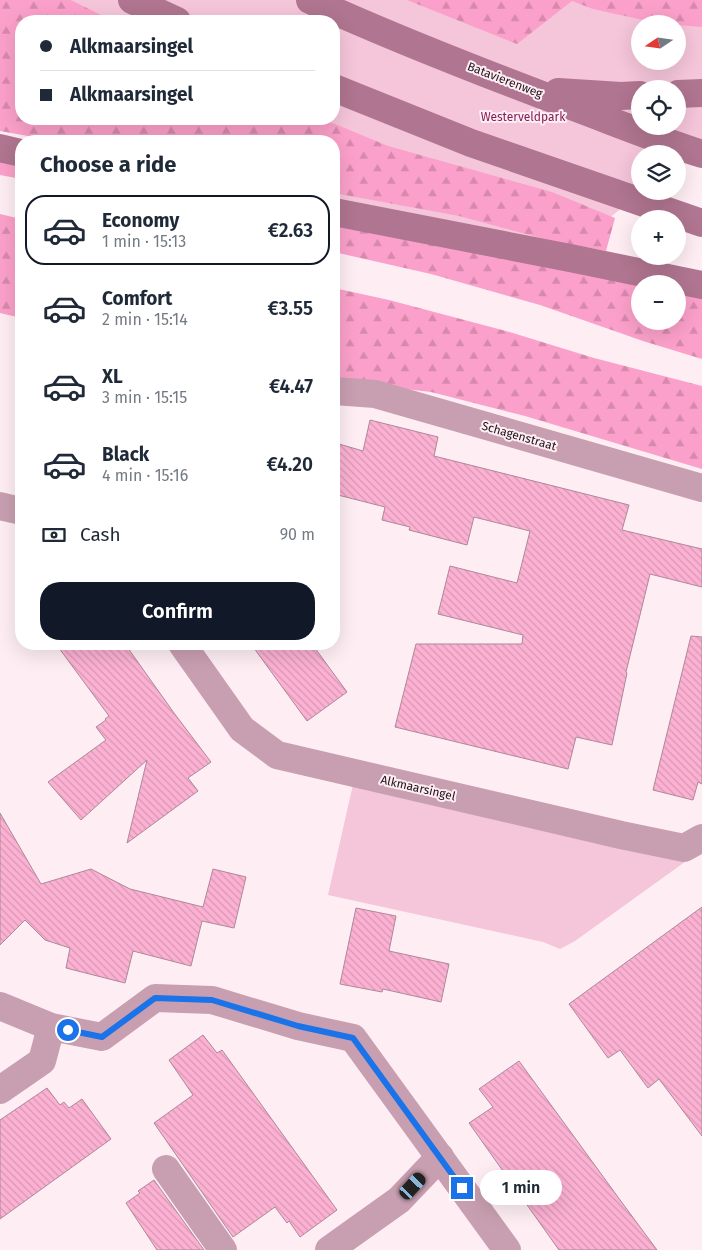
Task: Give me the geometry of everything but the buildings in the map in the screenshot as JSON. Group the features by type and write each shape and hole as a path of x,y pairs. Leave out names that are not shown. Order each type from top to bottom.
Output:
{"main road":[{"path":"132,0 164,15"},
{"name":"Batavierenweg","path":"310,0 364,25 529,90 702,154"},
{"path":"340,90 471,143 702,224"},
{"path":"529,90 631,95"},
{"path":"686,94 702,93"},
{"path":"0,148 15,151"},
{"path":"340,213 702,285"}],"street":[{"name":"Schagenstraat","path":"340,391 375,394 702,488"},
{"path":"0,506 15,510"},
{"name":"Alkmaarsingel","path":"186,650 242,729 277,755 684,848 702,838"},
{"path":"0,1006 51,1027 102,1037 155,998 212,1000 298,1026 353,1038 507,1250"},
{"path":"0,1090 42,1061 51,1027"},
{"path":"329,1250 399,1200 440,1157"},
{"path":"166,1168 223,1250"}],"green space":[{"name":"Westerveldpark","path":"0,0 702,0 702,144 686,157 686,145 631,145 632,200 574,246 340,200 340,135 251,135 113,125 340,125 340,15 15,15"},
{"path":"0,0 71,0 101,15 15,15 15,125 337,125 388,146 552,192 615,218 606,251 552,241 459,216 340,194 340,135 22,135 0,131"},
{"path":"407,0 702,0 702,27 686,26 686,15 631,15 631,17 593,9 572,1 517,44"},
{"path":"0,158 15,161 15,178 0,175"},
{"path":"0,214 15,218 15,317 0,313"},
{"path":"340,222 631,282 631,330 686,330 686,292 702,295 702,359 643,341 540,305 431,274 340,253"},
{"path":"340,289 389,300 506,331 594,358 702,386 702,469 525,416 431,392 340,382"},
{"path":"354,780 689,859 575,941 560,949 543,942 328,895"}],"route":[{"path":"68,1030 102,1037 155,998 212,1000 298,1026 353,1038 462,1188"}]}
